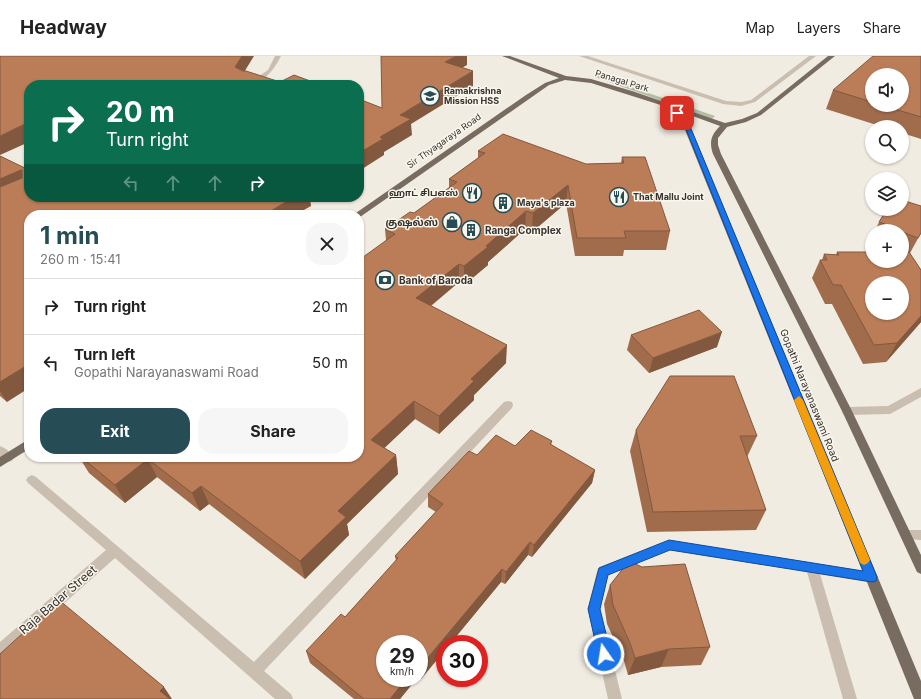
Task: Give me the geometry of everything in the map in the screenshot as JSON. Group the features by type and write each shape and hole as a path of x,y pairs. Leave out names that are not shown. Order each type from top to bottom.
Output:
{"main road":[{"name":"Panagal Park","path":"505,56 565,78 591,80 725,124 744,121 759,114 832,56"},
{"name":"Sir Thyagaraya Road","path":"364,210 528,96 547,84 565,78"},
{"name":"Gopathi Narayanaswami Road","path":"670,107 684,119 921,698"},
{"name":"Gopathi Narayanaswami Road","path":"725,124 716,134 713,144 717,154 847,411 921,568"},
{"path":"3,457 24,446"}],"street":[{"path":"257,80 270,72 278,56"},
{"path":"582,56 725,103 741,104 753,101 813,56"},
{"path":"847,411 890,410 921,392"},
{"path":"254,672 508,405"},
{"path":"32,480 116,550 286,699"},
{"path":"906,534 921,535"},
{"path":"615,699 594,609 603,571 669,545 872,577"},
{"name":"Raja Badar Street","path":"0,651 116,550"},
{"path":"812,568 850,699"}],"green space":[{"path":"599,76 715,116 712,119 595,77"}],"building":[{"path":"0,56 242,56 235,67 243,71 274,80 24,80 24,124 0,136"},
{"path":"381,56 456,56 445,62 473,71 400,115 411,119 380,137 383,139 364,150 364,101 382,108"},
{"path":"873,56 921,56 921,117 904,112 909,112 909,68 865,68 865,100 833,90"},
{"path":"294,75 308,80 284,80"},
{"path":"503,134 586,164 624,163 622,157 645,157 670,231 624,231 626,238 577,238 568,185 533,213 526,211 486,246 488,247 464,266 459,264 416,298 507,345 471,379 474,381 439,416 414,401 371,440 396,455 338,511 346,517 300,561 201,486 192,493 152,462 364,462 364,256 395,234 385,229 410,212 414,213 457,182 449,179 485,153 478,151"},
{"path":"0,156 24,168 24,202 286,202 272,210 24,210 24,367 0,382 0,187 22,178 22,170 0,179"},
{"path":"909,202 921,206 921,233 918,238 909,235 909,224 885,224 879,222 883,216 909,216"},
{"path":"837,252 865,252 865,268 909,268 909,252 921,270 921,316 897,343 874,345 841,285 833,285 820,260 827,260 824,254 839,255"},
{"path":"699,310 722,332 653,358 631,335"},
{"path":"670,376 734,376 757,436 740,436 766,510 653,512 636,430"},
{"path":"531,430 552,441 550,444 595,470 534,545 530,542 506,572 502,569 447,635 436,635 436,648 428,657 428,635 376,635 376,687 400,687 390,699 364,699 306,651 341,614 345,617 398,558 395,556 443,504 428,494 469,451 477,455 496,435 515,446"},
{"path":"87,462 144,462 115,485"},
{"path":"629,561 642,567 685,564 710,647 669,649 635,658 613,605 610,585"},
{"path":"59,600 164,687 160,691 170,699 0,699 0,654"}],"slow traffic":[{"path":"799,400 864,560"}],"place":[{"name":"Ramakrishna Mission HSS","path":"430,96"},
{"name":"ஹாட் சிபஎஸ்","path":"472,193"},
{"name":"That Mallu Joint","path":"619,197"},
{"name":"Maya's plaza","path":"503,203"},
{"name":"குஷல்ஸ்","path":"452,222"},
{"name":"Ranga Complex","path":"471,230"},
{"name":"Bank of Baroda","path":"385,280"}],"route":[{"path":"604,654 594,609 603,571 669,545 872,577 684,119 677,113"}]}
